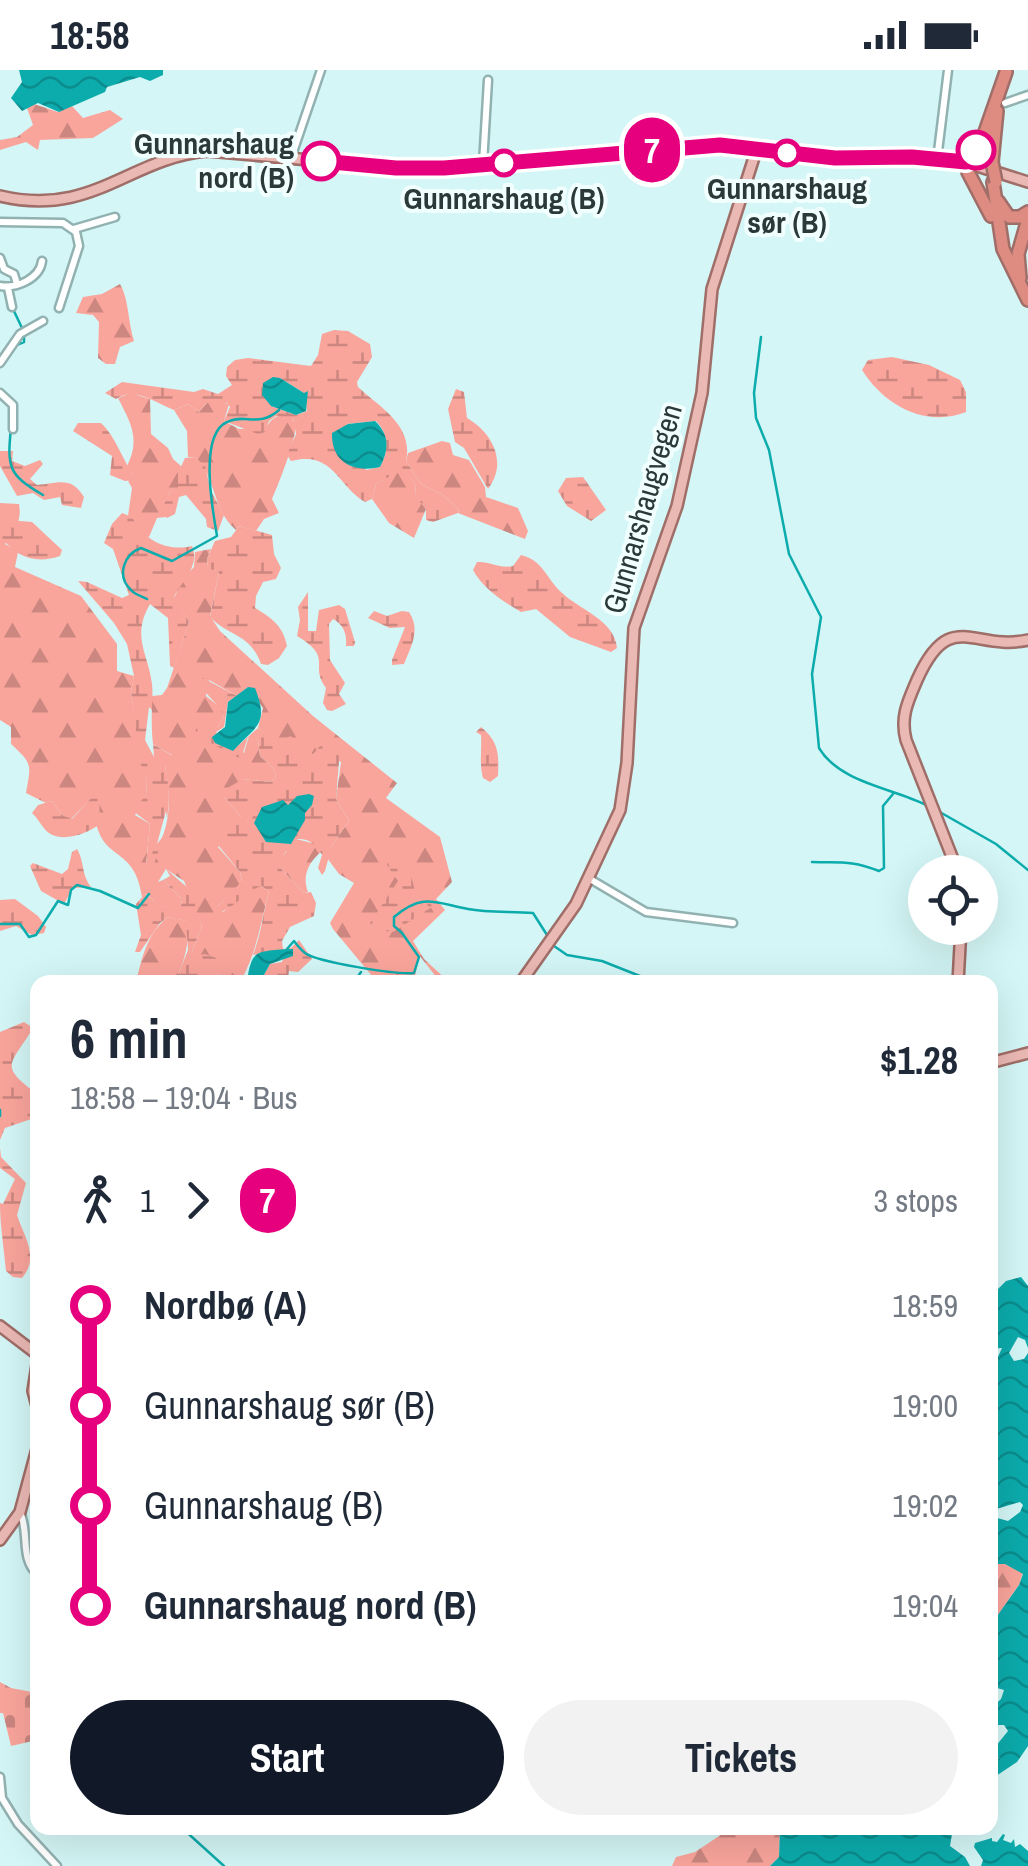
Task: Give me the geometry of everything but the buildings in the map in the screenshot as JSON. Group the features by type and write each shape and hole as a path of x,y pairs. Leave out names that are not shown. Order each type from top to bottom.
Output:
{"highway":[{"path":"1006,71 969,167 1004,262 1028,298"},
{"path":"1006,71 996,117 992,174 1002,244 1011,270"},
{"path":"992,174 1002,244"},
{"path":"998,202 1009,217 1028,216 1017,266 1028,298"}],"main road":[{"path":"0,196 36,201 73,198 200,152 396,168 483,165 703,146 757,148 835,158 894,156 942,161 1026,183"},
{"name":"Gunnarshaugvegen","path":"526,975 590,878 614,828 624,794 634,628 677,506 702,393 712,290 757,148"},
{"path":"951,855 906,740 906,706 928,656 945,641 965,636 1006,642 1028,640"},
{"path":"958,975 960,945"},
{"path":"998,1061 1028,1053"},
{"path":"0,1326 30,1350"},
{"path":"0,1540 20,1512 30,1475"}],"street":[{"path":"291,158 321,70"},
{"path":"942,161 948,70"},
{"path":"483,165 488,80"},
{"path":"1004,103 1028,96"},
{"path":"0,222 58,222 74,229 115,217"},
{"path":"59,308 79,246 74,229"},
{"path":"0,258 17,284"},
{"path":"12,307 4,287 39,274 42,260"},
{"path":"0,362 20,334 44,321"},
{"path":"0,393 12,404 14,430"},
{"path":"590,878 646,912 733,923"},
{"path":"20,1512 30,1569"},
{"path":"0,1777 2,1798 18,1824 57,1866"}],"green space":[{"path":"34,104 58,112 72,106 83,118 110,110 123,119 93,138 40,140 38,150 26,142 0,150 0,140 17,137 33,125 27,108"},
{"path":"120,284 134,341 120,347 115,364 106,364 98,358 99,322 93,315 76,313 83,297 102,294"},
{"path":"348,331 370,344 372,357 357,382 358,387 400,427 407,448 406,461 421,484 443,495 458,513 433,522 426,520 426,509 416,497 415,483 401,470 376,484 372,499 365,502 316,460 291,461 287,455 296,434 294,420 276,416 265,432 258,434 224,421 230,407 227,403 207,403 199,412 188,404 174,410 138,395 116,399 105,393 122,382 194,392 203,389 218,394 232,385 226,376 227,367 235,360 248,358 311,366 318,355 322,334","holes":["280,378 304,393 307,411 296,415 271,406","376,421 385,437 385,455 380,467 366,470 347,424"]},
{"path":"892,357 929,365 960,380 966,392 966,412 936,417 894,403 862,370 868,360"},
{"path":"456,389 464,392 467,418 484,432 495,449 497,469 488,489 464,448 455,442 448,409"},
{"path":"131,393 150,399 151,434 181,466 178,489 170,492 163,509 166,517 157,518 149,537 141,534 128,516 132,488 128,481 134,476 127,466 133,439 118,398"},
{"path":"207,403 229,404 224,421 239,429 266,428 280,416 296,423 272,499 279,513 264,519 256,531 239,526 236,530 228,522 202,464 195,457 188,457 187,431 174,410 188,404 199,412"},
{"path":"78,423 101,423 115,441 133,480 110,475 112,456 73,431"},
{"path":"442,441 450,443 453,455 469,460 485,487 486,497 518,508 528,531 525,539 458,513 443,495 421,484 406,461 408,453"},
{"path":"0,451 13,451 12,461 25,466 40,460 43,464 30,479 37,485 64,482 74,486 84,497 81,508 62,505 60,497 44,500 33,493 17,496 0,466"},
{"path":"195,457 205,466 211,491 224,515 218,531 207,527 206,519 186,495 179,497 175,514 167,518 161,511 170,492 178,488 178,473 185,458"},
{"path":"401,469 415,483 416,496 426,509 414,538 389,523 372,499 376,484"},
{"path":"583,477 606,510 591,521 567,506 558,491 566,478"},
{"path":"0,503 19,504 19,521 5,544 18,552 15,567 81,596 117,644 117,671 134,676 131,691 147,781 146,795 135,815 150,824 146,865 168,818 165,765 172,755 153,744 152,696 162,695 167,688 189,622 174,598 194,567 195,552 211,549 208,567 219,572 210,616 220,631 313,716 397,783 386,798 440,837 452,882 436,899 445,910 413,941 424,959 441,975 435,975 419,955 415,975 371,975 333,929 330,923 354,883 339,874 327,858 349,821 336,799 341,762 317,751 313,755 276,743 258,728 263,708 248,687 237,696 209,680 206,696 221,708 224,717 218,727 197,727 244,753 249,736 258,740 260,756 273,768 276,777 271,782 243,779 224,797 241,817 218,847 240,872 242,882 217,907 223,912 255,887 262,886 269,892 244,975 217,975 192,951 202,926 184,881 166,869 158,882 163,880 182,899 181,908 160,906 146,894 142,897 133,870 102,838 95,819 95,795 71,819 62,815 52,801 46,803 26,793 29,766 11,744 11,727 0,720"},
{"path":"122,513 132,517 157,542 173,547 192,546 194,553 192,566 174,597 189,622 174,668 170,666 168,618 150,604 142,626 152,690 145,740 154,757 153,744 173,756 174,762 165,766 168,811 153,867 146,865 150,824 133,811 146,795 147,781 140,762 131,691 134,676 127,644 78,581 122,598 129,595 113,549 104,543"},
{"path":"8,520 32,522 62,550 60,556 35,559 13,550 1,537 3,524"},
{"path":"239,526 272,535 274,554 281,568 276,579 263,582 256,596 255,608 276,623 287,646 268,665 261,664 245,641 210,617 219,572 208,568 207,559 215,541 231,537"},
{"path":"521,555 535,561 561,592 603,622 617,648 611,652 570,637 536,609 521,612 488,589 473,570 477,562 513,566"},
{"path":"308,592 308,631 316,631 319,610 339,605 345,609 355,642 354,646 346,646 344,630 333,619 329,624 330,660 345,683 339,694 346,704 332,711 323,703 326,688 319,673 318,656 297,636 298,607"},
{"path":"374,611 387,616 409,612 413,619 415,632 404,664 392,665 392,660 405,627 390,628 368,618"},
{"path":"201,677 237,696 228,702 224,727 216,732 233,750 258,728 276,742 291,736 296,747 313,754 321,745 335,745 340,750 336,799 349,821 332,845 325,871 322,875 318,868 320,851 305,840 296,839 296,853 286,851 280,861 282,870 304,893 311,892 316,903 314,916 290,927 282,941 283,949 291,948 299,940 312,959 298,972 264,975 270,964 282,962 287,949 253,955 269,892 262,886 216,914 217,907 242,881 240,872 209,834 218,820 241,817 224,797 224,790 243,779 271,782 276,777 273,768 260,756 258,740 248,737 241,759 194,734 197,727 218,727 224,717 198,682"},
{"path":"481,727 495,743 498,755 498,776 490,782 482,772 481,735 476,732"},
{"path":"95,794 99,796 100,824 76,836 49,833 32,813 38,805 52,801 62,815 72,819"},
{"path":"296,839 316,844 321,852 307,870 308,892 304,893 282,870 279,861"},
{"path":"77,849 91,887 73,888 64,904 41,891 30,866 33,863 62,874"},
{"path":"391,859 409,874 415,896 429,898 432,907 393,932 373,929 370,923 398,881 387,865"},
{"path":"166,869 195,894 202,926 192,951 216,958 216,975 178,975 188,950 186,921 168,917 140,952 135,952 141,935 136,904 145,894 161,906 181,907 182,899 163,880 170,876"},
{"path":"15,899 38,916 46,927 44,933 32,935 16,926 0,931 0,900"},
{"path":"168,917 187,921 186,953 178,975 138,975 150,938"},
{"path":"24,1022 30,1026 12,1065 17,1077 30,1088 30,1119 5,1128 0,1140 0,1032"},
{"path":"0,1148 1,1157 26,1183 17,1215 30,1255 22,1278 6,1271 0,1203 3,1204 15,1179 0,1168"},
{"path":"998,1564 1023,1573 998,1615"},
{"path":"0,1682 30,1692 30,1742 11,1746 0,1713"},
{"path":"720,1835 780,1835 779,1857 770,1866 672,1866 676,1857 695,1852"}],"water":[{"path":"19,70 163,70 163,75 150,81 140,77 107,87 105,92 59,112 38,103 22,111 11,98 22,82"},
{"path":"273,377 304,393 308,391 306,411 296,415 271,406 262,395 263,383"},
{"path":"375,421 386,443 380,467 346,464 335,452 332,433 348,424"},
{"path":"248,687 255,688 260,718 233,751 215,743 212,737 225,727 228,702"},
{"path":"297,796 314,796 312,805 291,844 266,842 254,823 262,807 283,800 288,805"},
{"path":"293,949 293,956 270,964 264,975 248,975 257,954"},
{"path":"1021,1277 1028,1286 1028,1348 1025,1340 1018,1337 1009,1353 1014,1361 1024,1359 1028,1353 1028,1746 1017,1762 998,1775 998,1743 1008,1731 1004,1725 998,1725 998,1702 1004,1690 998,1688 998,1615 1023,1574 998,1564 998,1518 1008,1521 1023,1505 1020,1502 998,1509 998,1357 1002,1348 998,1348 998,1289 1006,1281"},
{"path":"1003,1834 1003,1840 1011,1843 1014,1839 1015,1847 1020,1844 1028,1851 1028,1866 981,1866 983,1860 975,1843 992,1838 997,1842"},
{"path":"780,1835 952,1835 950,1846 970,1866 770,1866 779,1857"}],"waterway":[{"path":"13,309 22,328"},
{"path":"14,346 24,342 24,335"},
{"path":"761,337 754,393 756,418 769,450 789,554 821,617 812,674 819,748 828,760 853,777 926,805"},
{"path":"147,599 126,584 126,560 141,548 172,561 217,536 210,457 218,430 227,422 265,418 279,410"},
{"path":"11,428 12,469 43,495"},
{"path":"812,862 853,864 879,871 884,868 883,806 893,794"},
{"path":"938,811 996,844 1028,870"},
{"path":"0,924 20,924 29,937 36,935 58,901 68,905 71,890 77,885 138,908 149,894"},
{"path":"287,949 294,941 312,957 375,970 414,973 419,957 394,926 394,917 413,904 430,901 476,910 533,913 554,946 567,955 602,961 637,975"},
{"path":"0,1110 0,1116"},
{"path":"190,1835 224,1866"}],"bus line":[{"name":"7","path":"321,161 444,168 720,145 835,158 912,157 968,162 976,150"}],"place":[{"name":"Gunnarshaug sør (B)","path":"787,153"},
{"name":"Gunnarshaug nord (B)","path":"321,161"},
{"name":"Gunnarshaug (B)","path":"504,163"}]}
